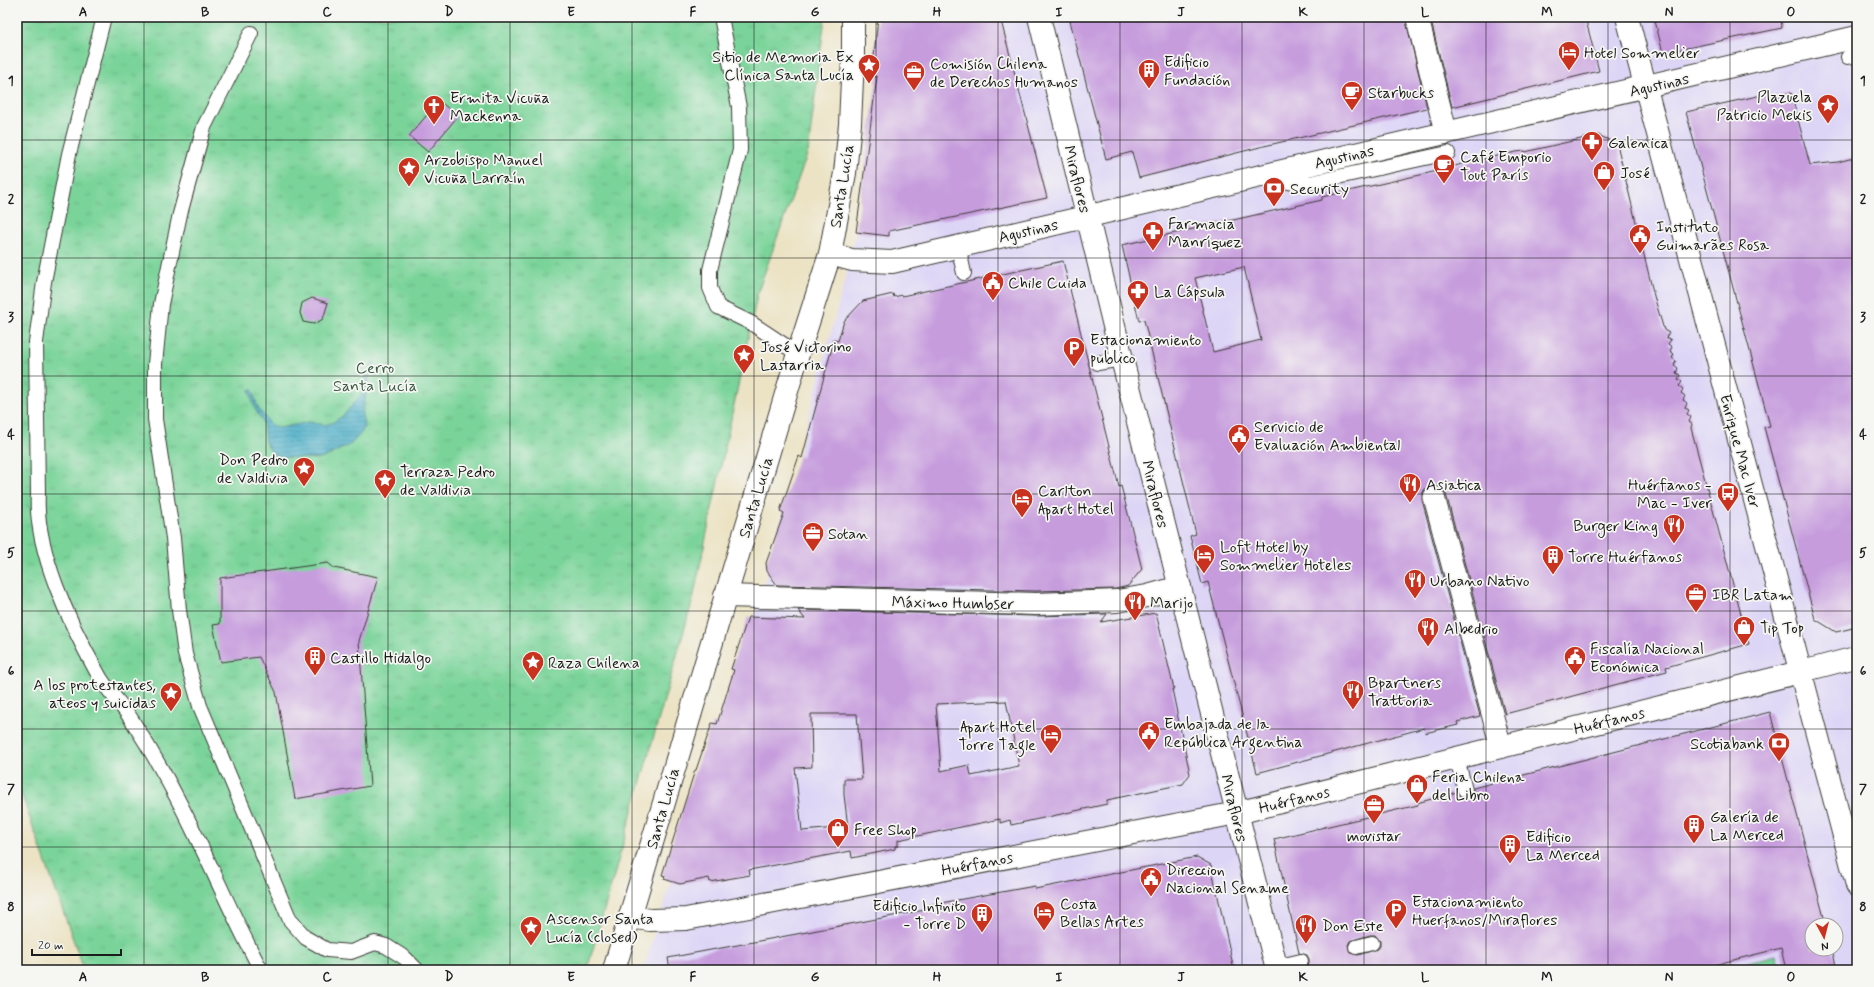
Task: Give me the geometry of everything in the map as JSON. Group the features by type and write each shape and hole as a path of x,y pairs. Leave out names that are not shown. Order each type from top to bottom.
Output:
{"street":[{"name":"Santa Lucía","path":"614,970 798,354 830,254 845,173 850,124 853,17"},
{"name":"Miraflores","path":"1039,17 1122,359 1276,969"},
{"path":"1417,17 1447,143"},
{"name":"Enrique Mac Iver","path":"1627,17 1857,885"},
{"name":"Agustinas","path":"830,254 852,260 878,263 892,262 1260,176 1447,143 1645,88 1857,37"},
{"path":"1434,497 1501,747"},
{"name":"Máximo Humbser","path":"725,596 1036,604 1117,600 1147,596 1180,587"},
{"name":"Huérfanos","path":"630,917 650,920 686,919 1237,814 1857,657"}],"lane":[{"path":"104,17 68,154 44,282 36,342 37,510 48,564 70,618 98,675 133,722 177,798 243,936 261,970"},
{"path":"721,17 739,107 740,150 710,270 710,288 718,307 751,324 798,354"},
{"path":"251,33 204,127 180,214 160,312 155,364 155,419 173,538 179,610 185,654 200,706 290,920 306,938 327,950 351,952 375,943 386,946 405,958 417,970"},
{"path":"958,246 964,273"},
{"path":"1098,363 1122,359"},
{"path":"1457,758 1465,790"},
{"path":"1356,947 1372,943"},
{"path":"1276,969 1301,961"}],"shaded area":[{"path":"878,17 1857,17 1857,970 643,970 766,579 846,275 856,232 877,77 872,76"}],"green space":[{"name":"Cerro Santa Lucía","path":"17,17 825,17 808,152 758,291 693,599 587,970 84,970 17,782"},
{"path":"1776,955 1780,970 1717,970"}],"water":[{"path":"374,361 376,363 370,372 362,414 364,426 362,432 351,444 321,459 285,457 273,454 265,442 263,422 255,409 249,390 252,389 258,408 271,425 280,428 309,422 325,425 334,422 344,415 364,391 366,375"}],"building":[{"path":"878,17 1000,17 1047,198 889,231 889,236 856,232 877,77 872,76"},
{"path":"1069,17 1405,17 1427,108 1260,147 1139,178 1132,152 1106,159"},
{"path":"1430,17 1585,17 1599,71 1452,107"},
{"path":"1654,17 1781,17 1782,28 1663,53"},
{"path":"1771,93 1772,97 1791,93 1810,165 1838,162 1857,157 1857,627 1836,632 1815,619 1764,427 1770,426 1686,112"},
{"name":"Ermita Vicuña Mackenna","path":"439,101 458,116 428,152 409,136"},
{"path":"1598,135 1617,144 1654,296 1664,330 1669,333 1666,337 1671,340 1668,344 1672,347 1670,351 1674,354 1672,358 1676,361 1674,365 1678,368 1676,373 1680,375 1678,379 1682,382 1679,386 1683,389 1681,393 1685,396 1683,400 1687,403 1685,408 1689,410 1687,414 1691,417 1689,422 1692,424 1691,428 1749,644 1666,667 1667,671 1505,714 1446,494 1442,488 1431,485 1425,489 1422,494 1422,500 1480,716 1457,722 1458,725 1425,733 1424,728 1257,773 1208,582 1202,584 1190,536 1196,534 1144,320 1139,321 1122,245 1322,200 1322,197 1442,170 1465,163 1516,152 1525,152","holes":["1244,267 1261,340 1213,352 1195,278"]},
{"path":"1063,261 1119,487 1121,486 1142,569 1128,586 1116,589 1036,591 777,585 767,571 766,563 784,513 780,511 799,456 802,458 834,340 838,341 844,321 863,301 893,294 894,297 902,296"},
{"path":"312,298 328,303 323,319 314,324 303,322 300,313 302,303"},
{"name":"Castillo Hidalgo","path":"328,563 334,568 378,577 359,641 370,786 295,799 276,692 259,657 221,662 213,625 220,624 220,578"},
{"path":"798,610 1036,616 1107,614 1101,622 1156,613 1174,689 1172,689 1190,774 1183,784 1107,800 1107,804 1011,825 1010,820 1000,823 1000,819 898,840 898,846 895,846 895,849 852,858 851,851 749,870 750,875 710,882 709,878 680,884 664,879 665,876 662,875 695,770 712,723 717,724 734,670 731,669 748,617 805,619","holes":["1006,701 1019,766 971,776 969,765 941,771 936,704","811,714 857,714 862,779 844,779 844,795 848,827 802,831 795,768 812,767"]},
{"path":"1770,712 1824,917 1804,917 1804,957 1834,957 1837,970 1786,970 1781,948 1694,970 1303,970 1309,964 1309,959 1307,955 1299,953 1274,839 1418,805 1417,803 1457,792 1462,798 1467,798 1473,793 1473,788","holes":["1370,935 1375,935 1380,941 1380,946 1378,949 1358,955 1350,953 1348,945 1350,941"]},
{"path":"1197,857 1211,865 1234,970 670,970 668,958 925,910 924,906 1035,886 1035,889"}],"place":[{"name":"Hotel Sommelier","path":"1569,72"},
{"name":"Sitio de Memoria Ex Clínica Santa Lucía","path":"869,84"},
{"name":"Edificio Fundación","path":"1149,90"},
{"name":"Comisión Chilena de Derechos Humanos","path":"914,92"},
{"name":"Starbucks","path":"1352,112"},
{"name":"Plazuela Patricio Mekis","path":"1828,124"},
{"name":"Ermita Vicuña Mackenna","path":"434,126"},
{"name":"Galenica","path":"1592,162"},
{"name":"Café Emporio Tout París","path":"1444,184"},
{"name":"Arzobispo Manuel Vicuña Larraín","path":"409,188"},
{"name":"José","path":"1604,192"},
{"name":"Security","path":"1274,208"},
{"name":"Farmacia Manríquez","path":"1153,252"},
{"name":"Instituto Guimarães Rosa","path":"1640,254"},
{"name":"Chile Cuida","path":"993,302"},
{"name":"La Cápsula","path":"1138,310"},
{"name":"Estacionamiento publico","path":"1074,368"},
{"name":"José Victorino Lastarria","path":"744,374"},
{"name":"Servicio de Evaluación Ambiental","path":"1239,454"},
{"name":"Don Pedro de Valdivia","path":"304,488"},
{"name":"Terraza Pedro de Valdivia","path":"385,500"},
{"name":"Asiatica","path":"1410,504"},
{"name":"Huérfanos - Mac - Iver","path":"1728,512"},
{"name":"Carlton Apart Hotel","path":"1022,518"},
{"name":"Burger King","path":"1674,544"},
{"name":"Sotan","path":"813,552"},
{"name":"Loft Hotel by Sommelier Hoteles","path":"1204,574"},
{"name":"Torre Huérfanos","path":"1553,576"},
{"name":"Urbano Nativo","path":"1415,600"},
{"name":"IBR Latam","path":"1696,614"},
{"name":"Marijo","path":"1135,622"},
{"name":"Tip Top","path":"1744,646"},
{"name":"Albedrio","path":"1428,648"},
{"name":"Castillo Hidalgo","path":"315,676"},
{"name":"Fiscalía Nacional Económica","path":"1575,676"},
{"name":"Raza Chilena","path":"533,682"},
{"name":"Bpartners Trattoria","path":"1353,710"},
{"name":"A los protestantes, ateos y suicidas","path":"171,712"},
{"name":"Embajada de la República Argentina","path":"1149,752"},
{"name":"Apart Hotel Torre Tagle","path":"1051,754"},
{"name":"Scotiabank","path":"1779,762"},
{"name":"Feria Chilena del Libro","path":"1417,804"},
{"name":"movistar","path":"1374,824"},
{"name":"Galería de La Merced","path":"1694,844"},
{"name":"Free Shop","path":"838,848"},
{"name":"Edificio La Merced","path":"1510,864"},
{"name":"Direccion Nacional Sename","path":"1151,898"},
{"name":"Estacionamiento Huerfanos/Miraflores","path":"1396,930"},
{"name":"Costa Bellas Artes","path":"1044,932"},
{"name":"Edificio Infinito - Torre D","path":"982,934"},
{"name":"Don Este","path":"1306,944"},
{"name":"Ascensor Santa Lucía (closed)","path":"531,946"}]}
